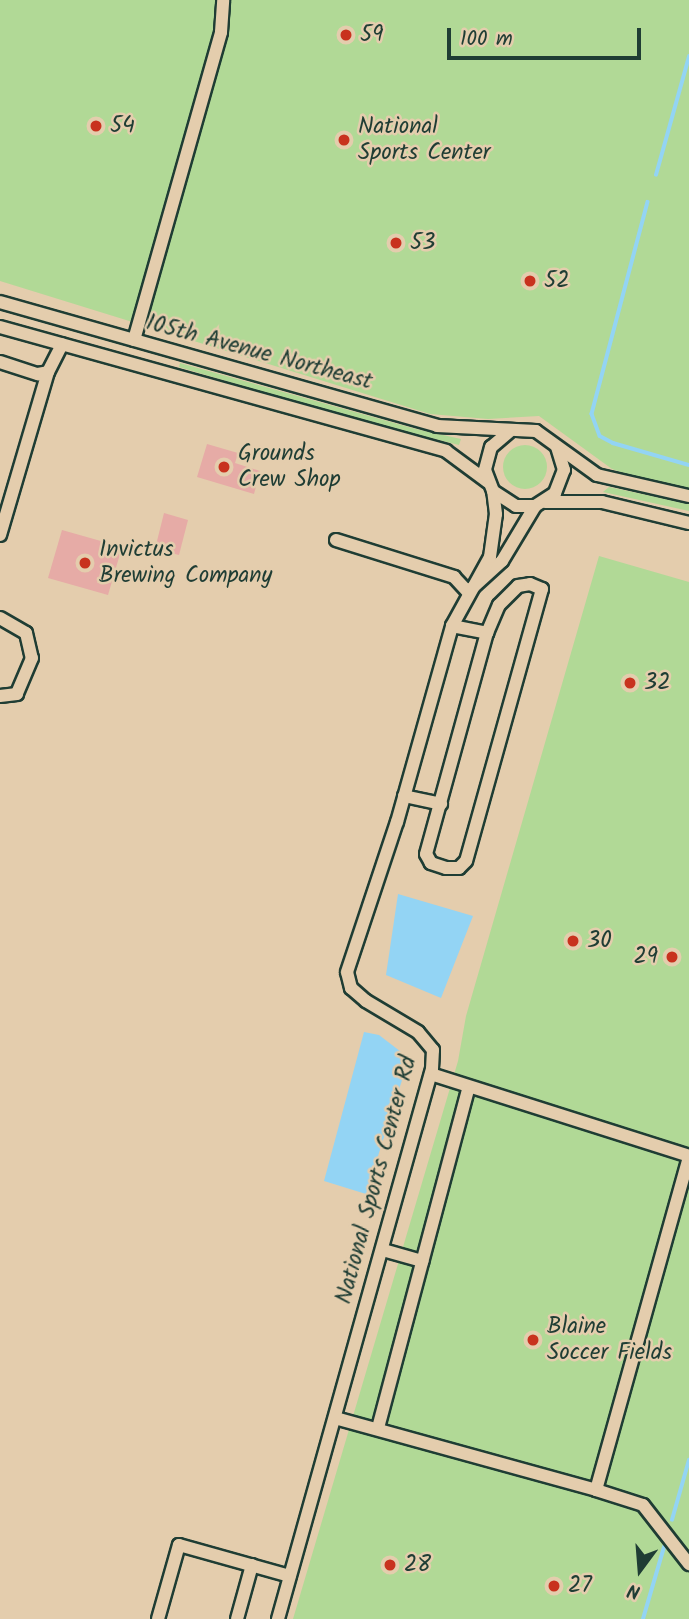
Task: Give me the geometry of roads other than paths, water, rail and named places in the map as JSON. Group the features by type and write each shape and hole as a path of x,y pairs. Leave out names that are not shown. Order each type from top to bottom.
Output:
{"street":[{"path":"134,340 221,32 223,0"},
{"name":"105th Avenue Northeast","path":"0,302 438,426 509,432 536,430 597,475 689,496"},
{"name":"105th Avenue Northeast","path":"0,327 382,437 446,451 507,503 612,504 689,523"},
{"path":"0,535 48,372 62,344"},
{"path":"0,362 38,374 48,372"},
{"path":"490,486 486,458 499,438 509,432"},
{"path":"336,540 454,577 468,592 502,561 540,504 561,482 562,458 557,446"},
{"name":"National Sports Center Rd","path":"278,1619 431,1074 433,1050 398,1016 351,988 347,972 404,796 452,626 468,592 490,557 496,514 490,486"},
{"path":"530,584 542,589 466,861 459,868 432,863 426,854 487,634 499,605 518,586 530,584"},
{"path":"0,618 26,633 32,658 17,694 0,696"},
{"path":"452,626 487,634"},
{"path":"404,796 441,804"},
{"path":"431,1074 468,1089 689,1156 596,1490"},
{"path":"378,1429 468,1089"},
{"path":"383,1250 422,1261"},
{"path":"335,1418 643,1505 689,1564"},
{"path":"158,1619 179,1545 290,1576"},
{"path":"237,1619 252,1565"}],"water":[{"path":"398,894 473,916 441,998 386,975"},
{"path":"364,1032 379,1035 409,1058 366,1194 324,1181"}],"waterway":[{"path":"656,175 689,57"},
{"path":"648,202 592,414 600,436 613,443 689,465"},
{"path":"672,1520 689,1460"},
{"path":"643,1619 664,1547"}],"place":[{"name":"59","path":"346,35"},
{"name":"54","path":"96,126"},
{"name":"National Sports Center","path":"344,140"},
{"name":"53","path":"396,243"},
{"name":"52","path":"530,281"},
{"name":"Grounds Crew Shop","path":"224,467"},
{"name":"Invictus Brewing Company","path":"85,563"},
{"name":"32","path":"630,683"},
{"name":"30","path":"573,941"},
{"name":"29","path":"672,957"},
{"name":"Blaine Soccer Fields","path":"533,1340"},
{"name":"28","path":"390,1565"},
{"name":"27","path":"554,1586"}]}
